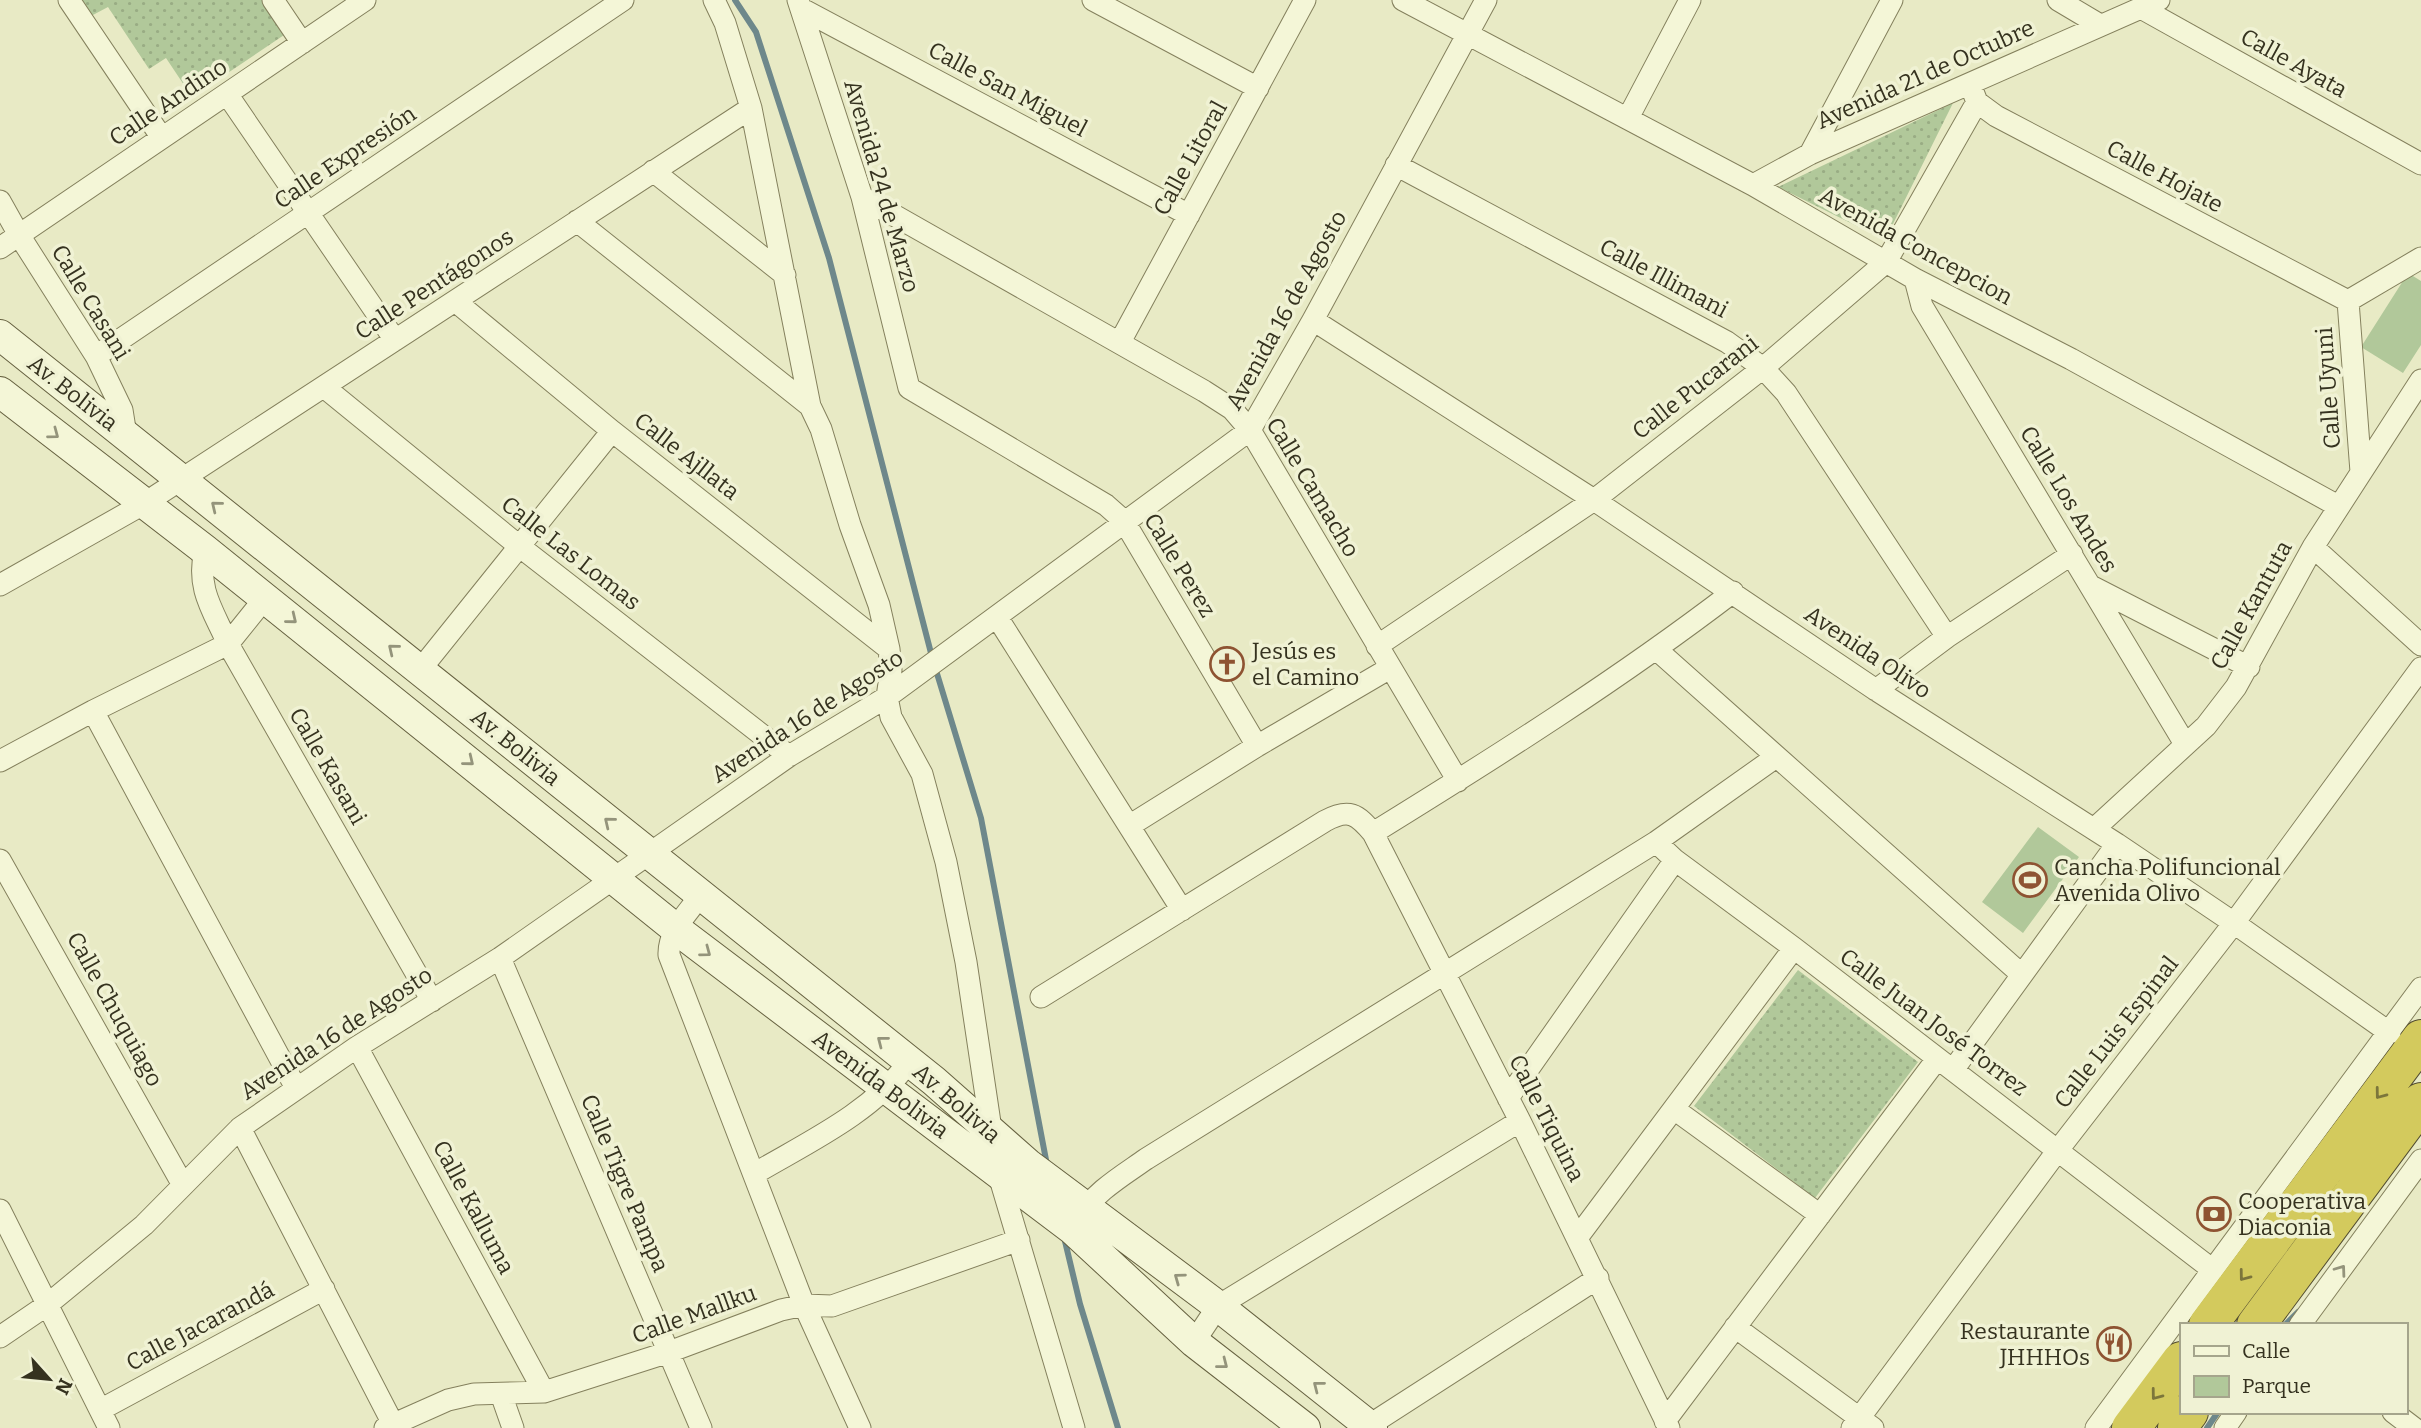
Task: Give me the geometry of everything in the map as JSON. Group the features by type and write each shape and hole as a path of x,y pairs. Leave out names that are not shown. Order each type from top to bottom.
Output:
{"highway":[{"path":"2209,1323 2405,1036"},
{"path":"2257,1323 2421,1102"},
{"path":"2132,1428 2180,1362"}],"street":[{"path":"69,0 162,138"},
{"path":"273,0 302,43"},
{"name":"Calle Andino","path":"0,248 365,0"},
{"name":"Calle Expresión","path":"96,356 623,0"},
{"path":"714,0 725,23 751,108 810,406 821,429 850,525 879,605 890,649 891,670 887,697 891,717 922,774 946,862 966,962 999,1174 1074,1428"},
{"path":"1093,0 1258,88"},
{"name":"Calle Litoral","path":"1120,342 1305,0"},
{"name":"Avenida Concepcion","path":"1403,0 1753,185 1915,279 2071,359 2338,506"},
{"name":"Avenida 16 de Agosto","path":"0,1337 47,1305 144,1225 240,1128 357,1047 500,958 789,756 887,697 1250,430 1313,320 1486,0"},
{"path":"1628,118 1690,0"},
{"path":"1810,154 1892,0"},
{"path":"2058,0 2100,25"},
{"name":"Avenida 21 de Octubre","path":"1753,185 1810,154 1973,93 2100,25 2150,4"},
{"name":"Calle Ayata","path":"2150,4 2421,164"},
{"name":"Avenida 24 de Marzo","path":"800,5 862,197 909,388"},
{"name":"Calle San Miguel","path":"800,5 1189,215"},
{"name":"Calle Pucarani","path":"1377,646 1594,500 1763,368 1886,262 1973,93"},
{"name":"Calle Hojate","path":"1973,93 1996,116 2348,302"},
{"path":"227,94 395,340"},
{"name":"Calle Pentágonos","path":"0,585 145,503 751,108"},
{"name":"Calle Illimani","path":"1396,165 1673,311 1727,342 1763,368 1786,393 1947,637"},
{"path":"653,171 785,275"},
{"name":"Calle Camacho","path":"862,197 1232,408 1250,430 1458,780"},
{"name":"Calle Casani","path":"0,201 96,356 122,410 126,435"},
{"path":"577,221 810,406"},
{"name":"Calle Uyuni","path":"2361,472 2348,302 2421,258"},
{"name":"Calle Los Andes","path":"1915,279 1922,306 2185,744"},
{"name":"Calle Ajllata","path":"454,301 612,431 890,649"},
{"name":"Avenida Olivo","path":"1313,320 1594,500 1876,690 2117,844 2405,1036"},
{"name":"Av. Bolivia","path":"0,335 934,1081 1028,1164 1075,1210"},
{"name":"Calle Kantuta","path":"2094,829 2206,726 2223,705 2249,667 2313,547 2421,380"},
{"name":"Calle Las Lomas","path":"324,387 519,546 789,756"},
{"name":"Calle Perez","path":"909,388 1106,505 1124,521 1257,746"},
{"name":"Av. Bolivia","path":"0,393 205,550 615,878"},
{"path":"420,670 612,431"},
{"path":"2313,547 2421,645"},
{"name":"Calle Kasani","path":"205,550 202,564 203,585 228,645 432,1001"},
{"path":"1876,690 1947,637 2071,554"},
{"path":"2093,587 2249,667"},
{"path":"1041,997 1337,814 1355,815 1373,834 1547,724 1657,650 1733,592"},
{"path":"0,761 93,711 228,645 265,598"},
{"path":"997,617 1182,910"},
{"path":"1657,650 2021,974"},
{"path":"1129,826 1257,746 1390,668"},
{"name":"Calle Luis Espinal","path":"1862,1425 2058,1150 2234,923 2421,668"},
{"path":"93,711 296,1088"},
{"path":"1598,1279 1368,1427 1218,1306 1139,1249 1075,1210 1146,1159 1656,842 1776,757"},
{"name":"Calle Tiquina","path":"1373,834 1520,1121 1667,1425"},
{"name":"Calle Juan José Torrez","path":"1656,842 1675,860 1794,948 2213,1270"},
{"path":"1667,1425 1735,1327 1820,1214 2021,974 2117,844"},
{"name":"Calle Chuquiago","path":"0,860 183,1185"},
{"path":"1508,1098 1675,860"},
{"name":"Avenida Bolivia","path":"615,878 676,929 1037,1203 1075,1210 1195,1342 1305,1428"},
{"path":"700,896 668,944 669,955 804,1305 860,1428"},
{"path":"1577,1238 1794,948"},
{"name":"Calle Tigre Pampa","path":"500,958 701,1428"},
{"path":"2096,1428 2213,1270 2405,1036 2421,988"},
{"name":"Calle Kalluma","path":"357,1047 544,1392"},
{"path":"754,1174 855,1114 887,1088 909,1062"},
{"path":"1674,1109 1820,1214"},
{"path":"1195,1342 1218,1306 1520,1121"},
{"path":"240,1128 324,1289 389,1426"},
{"path":"2302,1323 2421,1160"},
{"path":"0,1210 105,1419"},
{"name":"Calle Mallku","path":"389,1426 448,1400 474,1394 544,1392 669,1352 781,1310 804,1305 832,1306 1019,1240"},
{"name":"Calle Jacarandá","path":"105,1419 324,1289"},
{"path":"1735,1327 1862,1425"},
{"path":"501,1394 513,1428"},
{"path":"2396,1414 2414,1428"}],"green space":[{"path":"79,0 265,0 287,33 192,97 166,58 149,69 108,7 91,16"},
{"path":"1953,103 1885,240 1778,187"},
{"path":"2408,273 2421,281 2421,345 2403,373 2361,347"},
{"name":"Cancha Polifuncional Avenida Olivo","path":"2038,827 2079,857 2023,933 1982,902"},
{"path":"1798,970 1918,1062 1815,1198 1694,1106"}],"waterway":[{"path":"735,0 756,32 829,258 932,657"},
{"path":"935,667 981,818 1047,1165"},
{"path":"1064,1237 1080,1304 1118,1428"},
{"path":"2287,1323 2298,1312"},
{"path":"2207,1428 2217,1414"}],"place":[{"name":"Jesús es el Camino","path":"1227,664"},
{"name":"Cancha Polifuncional Avenida Olivo","path":"2030,880"},
{"name":"Cooperativa Diaconia","path":"2214,1214"},
{"name":"Restaurante JHHHOs","path":"2114,1344"}]}
